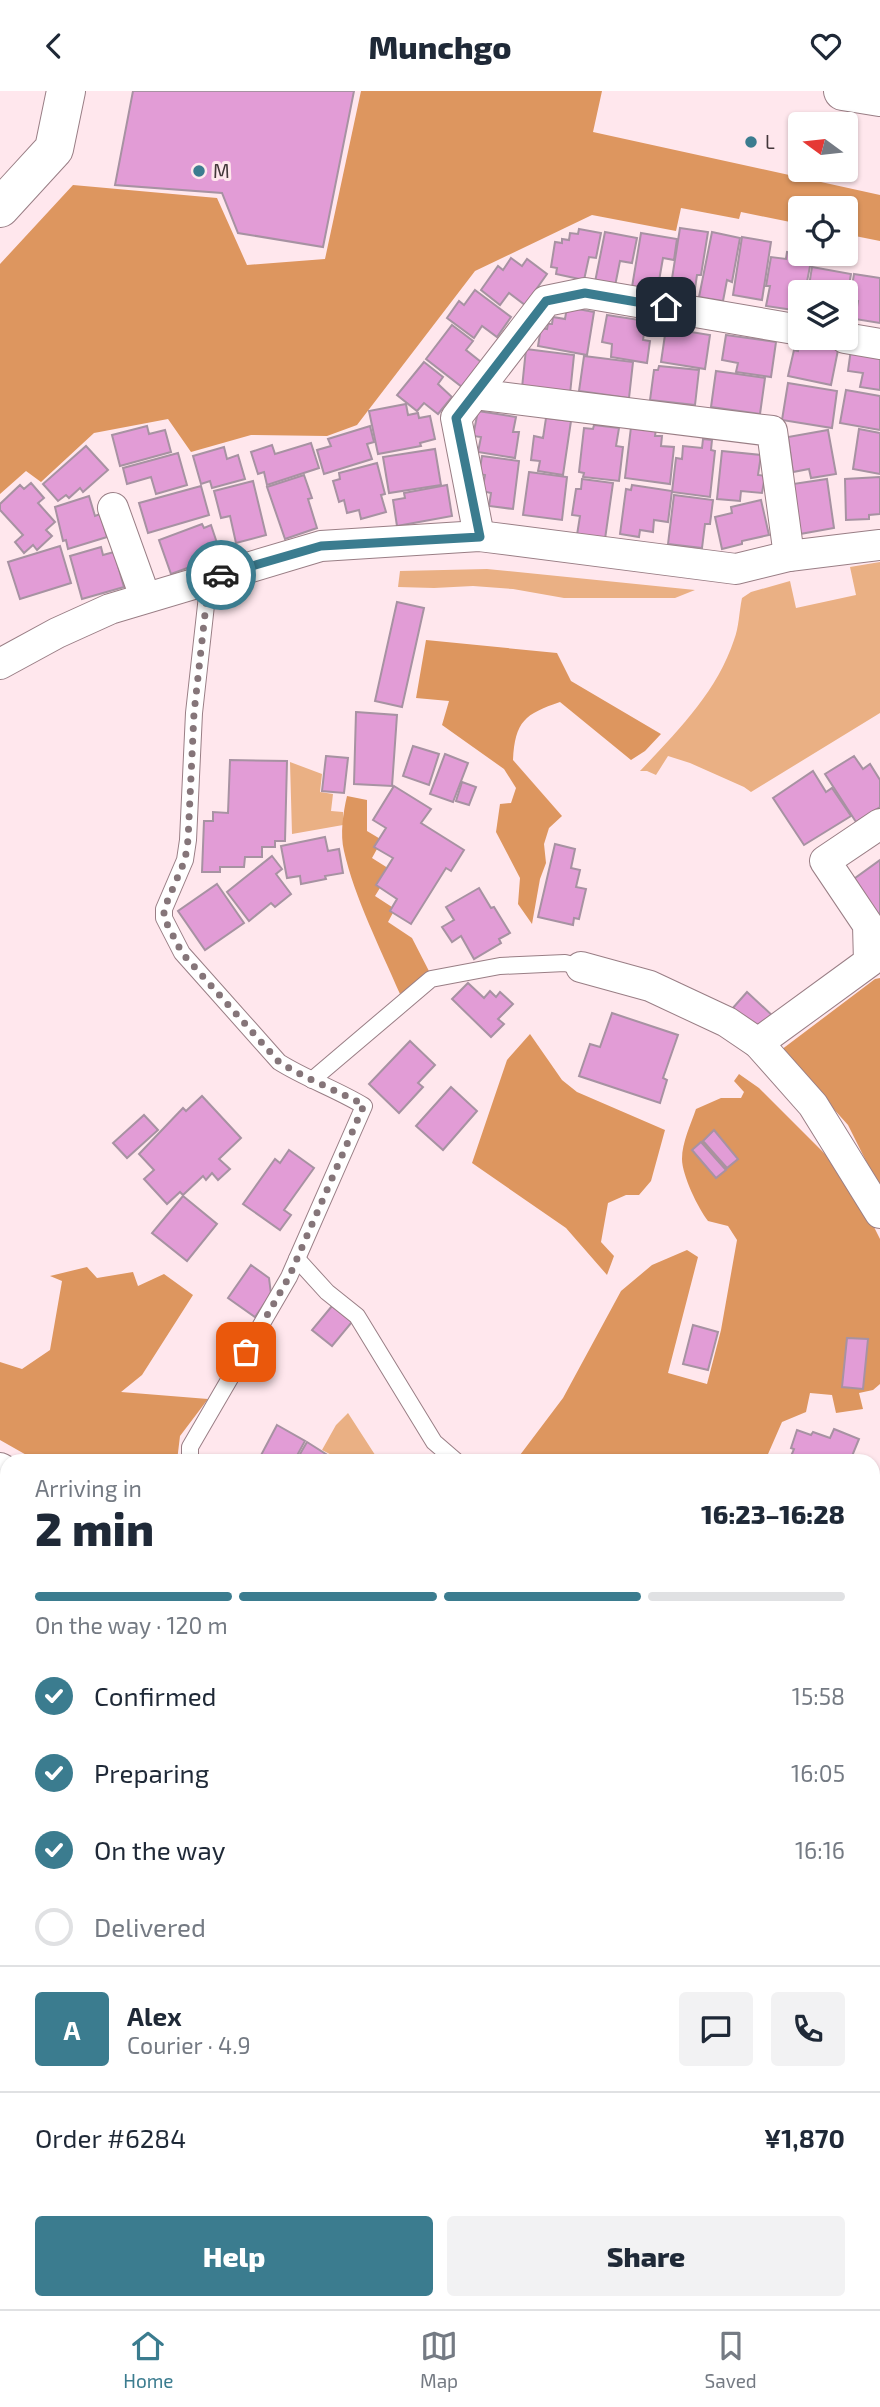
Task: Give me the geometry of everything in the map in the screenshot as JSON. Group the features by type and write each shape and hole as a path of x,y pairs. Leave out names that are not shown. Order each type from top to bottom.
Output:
{"street":[{"path":"0,208 54,149 66,91"},
{"path":"842,91 880,97"},
{"path":"480,537 456,418 546,301 585,293 788,328"},
{"path":"858,340 880,344"},
{"path":"475,394 772,431 789,556"},
{"path":"113,508 145,597"},
{"path":"0,663 110,609 321,546 480,537 736,569 789,556 880,545"},
{"path":"758,1043 869,962 868,925 825,861 880,824"},
{"path":"581,967 650,986 727,1023 758,1043 813,1105 880,1213"}],"lane":[{"path":"190,1454 190,1447 297,1259 364,1105 279,1062 182,953 164,918 164,909 185,860 188,840 194,713 209,578"},
{"path":"312,1080 431,979 500,966 565,963 581,967"},
{"path":"297,1259 327,1292 357,1316 434,1442 448,1454"}],"shaded area":[{"path":"361,91 602,91 593,132 788,175 788,182 821,182 880,195 880,241 858,237 858,196 788,196 788,222 741,212 739,219 681,208 676,231 592,215 475,271 357,425 327,436 251,435 191,452 168,419 94,433 41,482 26,471 0,494 0,264 73,185 217,198 247,265 325,259"},
{"path":"880,562 880,713 751,792 690,763 668,756 656,775 640,771 694,711 717,677 736,635 742,598 751,592 790,581 796,608 856,595 850,567"},
{"path":"487,569 695,590 675,598 564,598 513,589 473,586 398,587 400,571"},
{"path":"426,640 557,653 571,681 661,734 645,751 631,760 560,702 530,715 524,721 516,736 513,760 562,816 549,828 544,844 546,863 540,879 532,924 518,904 520,878 496,832 500,804 511,803 516,788 504,769 442,725 449,701 416,698"},
{"path":"290,762 322,774 320,792 333,794 331,811 343,812 343,825 292,834"},
{"path":"347,796 367,800 367,831 382,840 372,858 391,870 375,896 395,909 388,922 412,938 431,975 400,994 348,868 342,838"},
{"path":"880,978 880,1189 848,1125 781,1050 875,979"},
{"path":"530,1034 562,1080 577,1092 665,1130 651,1181 639,1195 626,1195 608,1203 601,1242 614,1256 607,1275 566,1228 472,1163 507,1060"},
{"path":"739,1074 759,1088 830,1159 853,1185 880,1239 880,1384 873,1390 859,1393 863,1409 836,1413 832,1395 810,1393 806,1412 782,1422 768,1454 521,1454 563,1398 621,1291 652,1265 687,1250 698,1257 668,1373 707,1384 721,1330 737,1240 728,1226 708,1221 704,1215 688,1182 682,1153 696,1109 721,1098 741,1098 744,1092 734,1081"},
{"path":"87,1267 97,1278 133,1272 138,1286 164,1274 193,1295 142,1375 121,1392 208,1399 180,1436 178,1454 25,1454 0,1440 0,1362 22,1369 50,1350 62,1281 50,1276"},
{"path":"348,1413 374,1454 330,1454 322,1450 336,1425"}],"building":[{"name":"M","path":"133,91 354,91 323,247 238,233 222,193 115,185"},
{"path":"680,228 708,232 701,275 697,275 694,295 670,291"},
{"path":"579,229 601,233 596,258 589,257 584,280 556,274 557,268 551,267 555,242 569,240 570,233 578,234"},
{"path":"605,232 637,238 632,263 620,261 615,286 595,282"},
{"path":"712,232 740,238 732,282 727,280 723,301 699,297"},
{"path":"641,233 677,239 674,260 663,258 657,292 632,287"},
{"path":"742,237 771,242 762,300 733,295"},
{"path":"788,252 788,266 810,266 807,280 788,280 788,309 766,306 771,257 786,259"},
{"path":"511,258 522,266 527,259 547,274 525,305 509,293 500,305 481,290 498,266 503,270"},
{"path":"812,267 851,274 850,280 810,280"},
{"path":"854,274 880,278 880,323 858,319 858,280 853,280"},
{"path":"475,290 511,317 497,337 482,326 474,338 447,318 459,301 464,305"},
{"path":"567,307 594,312 587,355 538,346 541,328 547,329 548,324 552,324 553,317 565,319"},
{"path":"607,315 646,321 643,340 650,341 647,363 611,357 612,344 602,342"},
{"path":"452,325 473,341 466,350 481,362 462,387 426,359"},
{"path":"666,328 710,335 705,369 661,362"},
{"path":"726,335 776,342 771,377 736,372 738,363 722,360"},
{"path":"526,349 574,355 570,394 522,388"},
{"path":"794,350 838,350 831,385 788,376"},
{"path":"851,350 880,354 880,390 860,387 863,373 848,371"},
{"path":"584,356 633,362 629,398 579,391"},
{"path":"424,362 443,377 438,384 452,397 438,414 424,403 417,411 397,395"},
{"path":"659,366 699,370 695,405 650,400 654,370 658,370"},
{"path":"716,371 765,378 760,414 711,407"},
{"path":"788,383 837,391 832,428 782,420"},
{"path":"846,390 880,396 880,430 840,423"},
{"path":"406,404 408,415 418,413 419,418 430,416 435,439 420,443 421,446 378,454 369,411"},
{"path":"478,411 516,417 513,432 519,432 515,458 478,452 481,437 473,436"},
{"path":"546,418 571,421 563,475 538,471 540,461 531,460 534,436 543,438"},
{"path":"594,425 619,428 616,446 623,447 619,481 583,477 584,473 579,472 584,428 593,429"},
{"path":"147,426 149,434 165,430 171,452 120,466 112,435"},
{"path":"370,426 374,442 367,444 372,459 324,474 317,450 331,446 328,439"},
{"path":"631,427 656,429 655,436 662,436 661,446 674,447 670,484 625,478"},
{"path":"859,429 880,433 880,474 853,469"},
{"path":"828,430 836,474 811,478 809,469 793,472 788,437"},
{"path":"703,439 712,440 711,450 715,451 710,497 672,492 676,458 682,459 683,446 702,448"},
{"path":"311,443 319,468 267,485 264,472 258,474 251,452 272,445 275,454"},
{"path":"86,446 108,470 83,492 80,488 69,498 66,495 58,501 43,484"},
{"path":"224,447 227,459 238,455 245,479 212,488 210,481 201,484 193,456"},
{"path":"435,449 441,485 389,493 383,457"},
{"path":"722,451 761,455 758,475 765,476 762,493 741,491 740,501 717,499"},
{"path":"178,453 187,485 156,494 151,477 127,484 123,468"},
{"path":"482,456 519,461 513,509 489,506 491,493 482,491 485,475 479,474"},
{"path":"377,463 385,494 381,495 386,512 361,519 359,510 347,513 344,500 339,502 333,481 340,479 339,473"},
{"path":"529,472 567,477 562,520 523,515"},
{"path":"304,475 312,498 308,499 317,528 285,539 267,487"},
{"path":"880,477 880,514 869,515 869,519 846,520 845,479"},
{"path":"582,479 613,483 605,539 577,535 580,516 572,515 576,489 581,489"},
{"path":"827,479 834,528 800,534 793,484"},
{"path":"253,481 266,535 236,543 230,516 221,518 214,491"},
{"path":"31,483 44,498 38,503 55,522 46,530 52,536 37,550 33,545 24,553 15,542 23,535 0,510 0,504 20,485 24,489"},
{"path":"447,485 452,516 397,526 393,500 405,498 404,493"},
{"path":"632,485 672,491 668,522 654,520 653,532 640,530 639,537 620,534 626,489 631,490"},
{"path":"201,486 209,515 148,533 139,503"},
{"path":"674,495 713,500 710,524 705,524 702,548 668,544"},
{"path":"89,496 95,516 100,514 107,537 68,549 66,540 63,541 55,507"},
{"path":"761,500 769,535 722,549 715,517 732,513 731,507"},
{"path":"202,524 204,528 211,525 217,543 207,546 212,559 171,574 159,540"},
{"path":"60,546 71,583 20,599 8,562"},
{"path":"101,547 103,555 114,552 124,587 82,599 70,556"},
{"path":"397,602 424,608 402,707 375,701"},
{"path":"356,712 397,715 392,786 354,784"},
{"path":"413,746 439,754 429,785 403,776"},
{"path":"445,754 468,763 453,802 430,794"},
{"path":"326,756 348,758 344,793 322,791"},
{"path":"854,756 863,769 870,764 880,780 880,807 856,822 825,774"},
{"path":"230,760 287,761 285,841 275,841 275,847 262,847 262,857 245,857 244,867 220,867 220,872 202,872 204,821 213,821 213,812 228,813"},
{"path":"813,771 826,792 832,788 851,816 804,845 773,798"},
{"path":"462,782 476,787 469,805 456,801"},
{"path":"394,786 431,809 421,823 464,850 451,871 446,868 411,924 390,911 397,899 376,885 393,858 374,847 386,828 373,820"},
{"path":"325,837 328,851 339,849 343,873 301,884 300,876 287,878 281,846"},
{"path":"555,844 575,849 571,868 580,870 576,887 586,889 579,919 574,918 573,925 538,917"},
{"path":"272,856 282,869 276,874 291,894 275,907 271,903 249,921 227,892"},
{"path":"880,860 880,915 878,916 851,881"},
{"path":"217,884 244,923 205,950 178,911"},
{"path":"479,888 510,933 499,939 501,943 474,959 461,936 452,942 442,927 454,920 446,907"},
{"path":"468,983 484,998 490,991 496,997 500,992 513,1004 498,1019 504,1024 491,1037 452,999"},
{"path":"747,992 775,1018 760,1035 732,1009"},
{"path":"612,1013 678,1035 663,1078 667,1080 660,1103 579,1076 590,1044 600,1047"},
{"path":"410,1041 435,1065 418,1083 423,1087 399,1113 369,1084"},
{"path":"451,1087 477,1111 443,1150 416,1126"},
{"path":"202,1096 241,1138 219,1159 230,1169 218,1180 212,1173 206,1180 203,1176 183,1195 180,1192 167,1204 144,1179 154,1170 139,1154 183,1108 186,1111"},
{"path":"144,1115 158,1130 127,1158 113,1143"},
{"path":"714,1130 738,1159 727,1168 703,1141"},
{"path":"701,1142 726,1170 716,1178 692,1150"},
{"path":"289,1150 314,1168 284,1210 291,1215 280,1230 243,1204 275,1159 280,1163"},
{"path":"183,1196 217,1224 187,1261 152,1233"},
{"path":"251,1265 269,1278 271,1294 255,1317 228,1298"},
{"path":"332,1306 352,1322 332,1346 312,1330"},
{"path":"693,1325 718,1332 708,1370 683,1364"},
{"path":"847,1338 868,1339 863,1389 842,1387"},
{"path":"277,1425 305,1441 298,1454 262,1454"},
{"path":"834,1429 859,1439 853,1454 792,1454 794,1449 791,1448 797,1430 830,1438"},
{"path":"307,1442 326,1454 300,1454"}],"way so far":[{"path":"221,575 209,578 194,713 188,840 185,860 164,909 164,918 182,953 279,1062 296,1073 364,1105 289,1277 246,1352"}],"place":[{"name":"L","path":"751,142"},
{"name":"M","path":"199,171"}],"route":[{"path":"221,575 321,546 480,537 456,418 546,301 585,293 666,307"}]}
